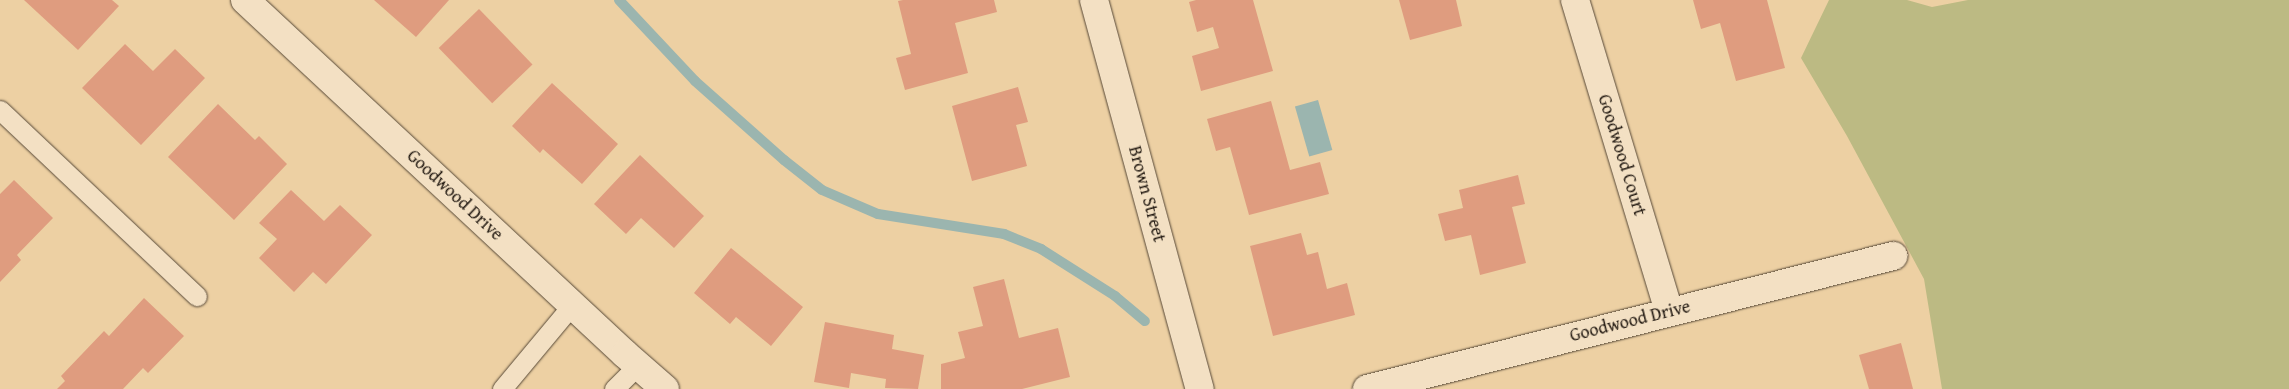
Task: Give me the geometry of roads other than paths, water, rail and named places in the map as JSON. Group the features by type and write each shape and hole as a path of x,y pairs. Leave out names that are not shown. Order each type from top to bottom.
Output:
{"street":[{"name":"Goodwood Drive","path":"245,0 572,305 665,389"},
{"name":"Brown Street","path":"1094,0 1200,389"},
{"name":"Goodwood Court","path":"1575,0 1669,311"},
{"name":"Goodwood Drive","path":"1367,389 1669,311 1893,256"}],"lane":[{"path":"0,110 198,296"},
{"path":"502,389 572,305"},
{"path":"614,389 638,365"}],"water":[{"path":"1318,100 1332,150 1309,157 1295,107"}],"waterway":[{"path":"619,0 695,81 784,160 822,190 878,214 1004,234 1041,249 1115,296 1145,321"}]}
